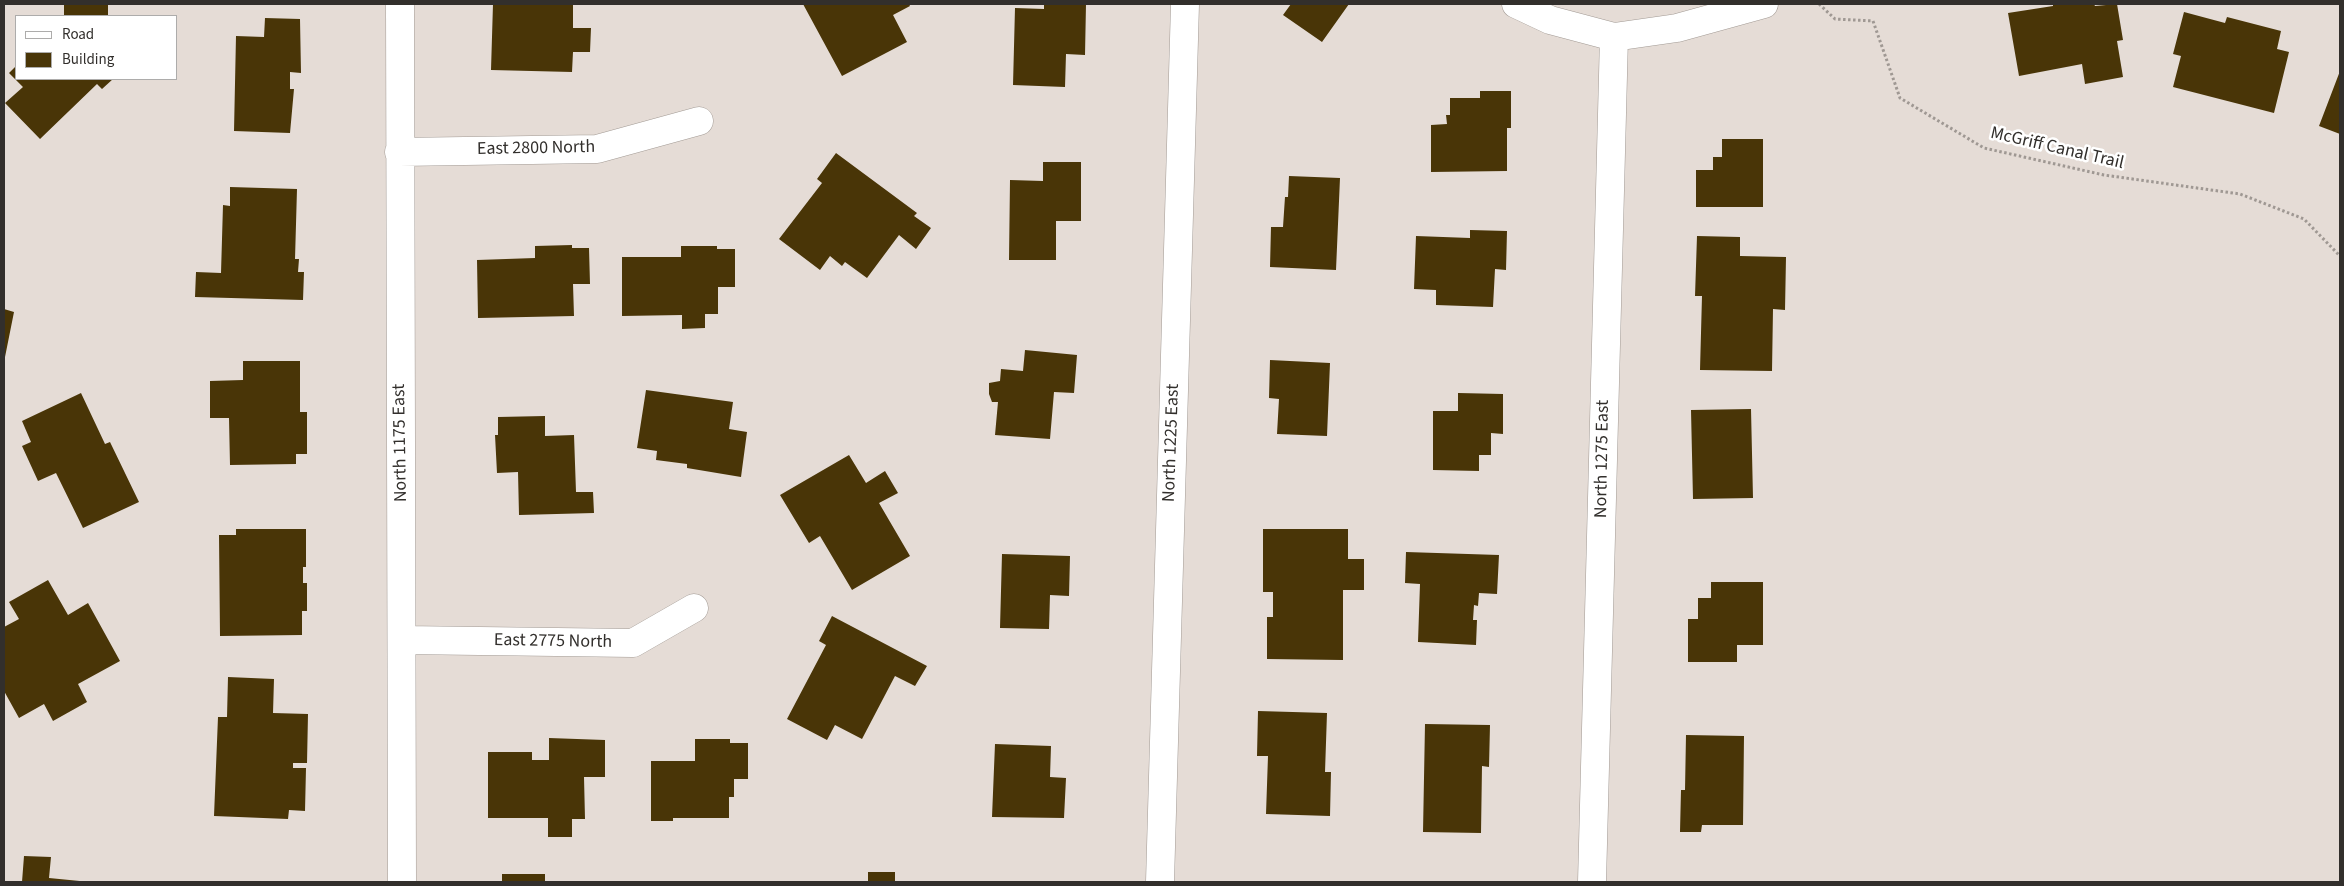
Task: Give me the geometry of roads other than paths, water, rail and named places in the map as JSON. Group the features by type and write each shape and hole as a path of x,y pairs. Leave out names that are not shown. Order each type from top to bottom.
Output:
{"street":[{"name":"North 1175 East","path":"400,4 399,152 403,640 402,882"},
{"name":"North 1225 East","path":"1160,882 1185,4"},
{"path":"1516,4 1550,20 1614,37 1678,28 1764,4"},
{"name":"North 1275 East","path":"1592,882 1614,37"},
{"name":"East 2800 North","path":"399,152 597,149 699,121"},
{"name":"East 2775 North","path":"403,640 633,643 694,608"}]}
